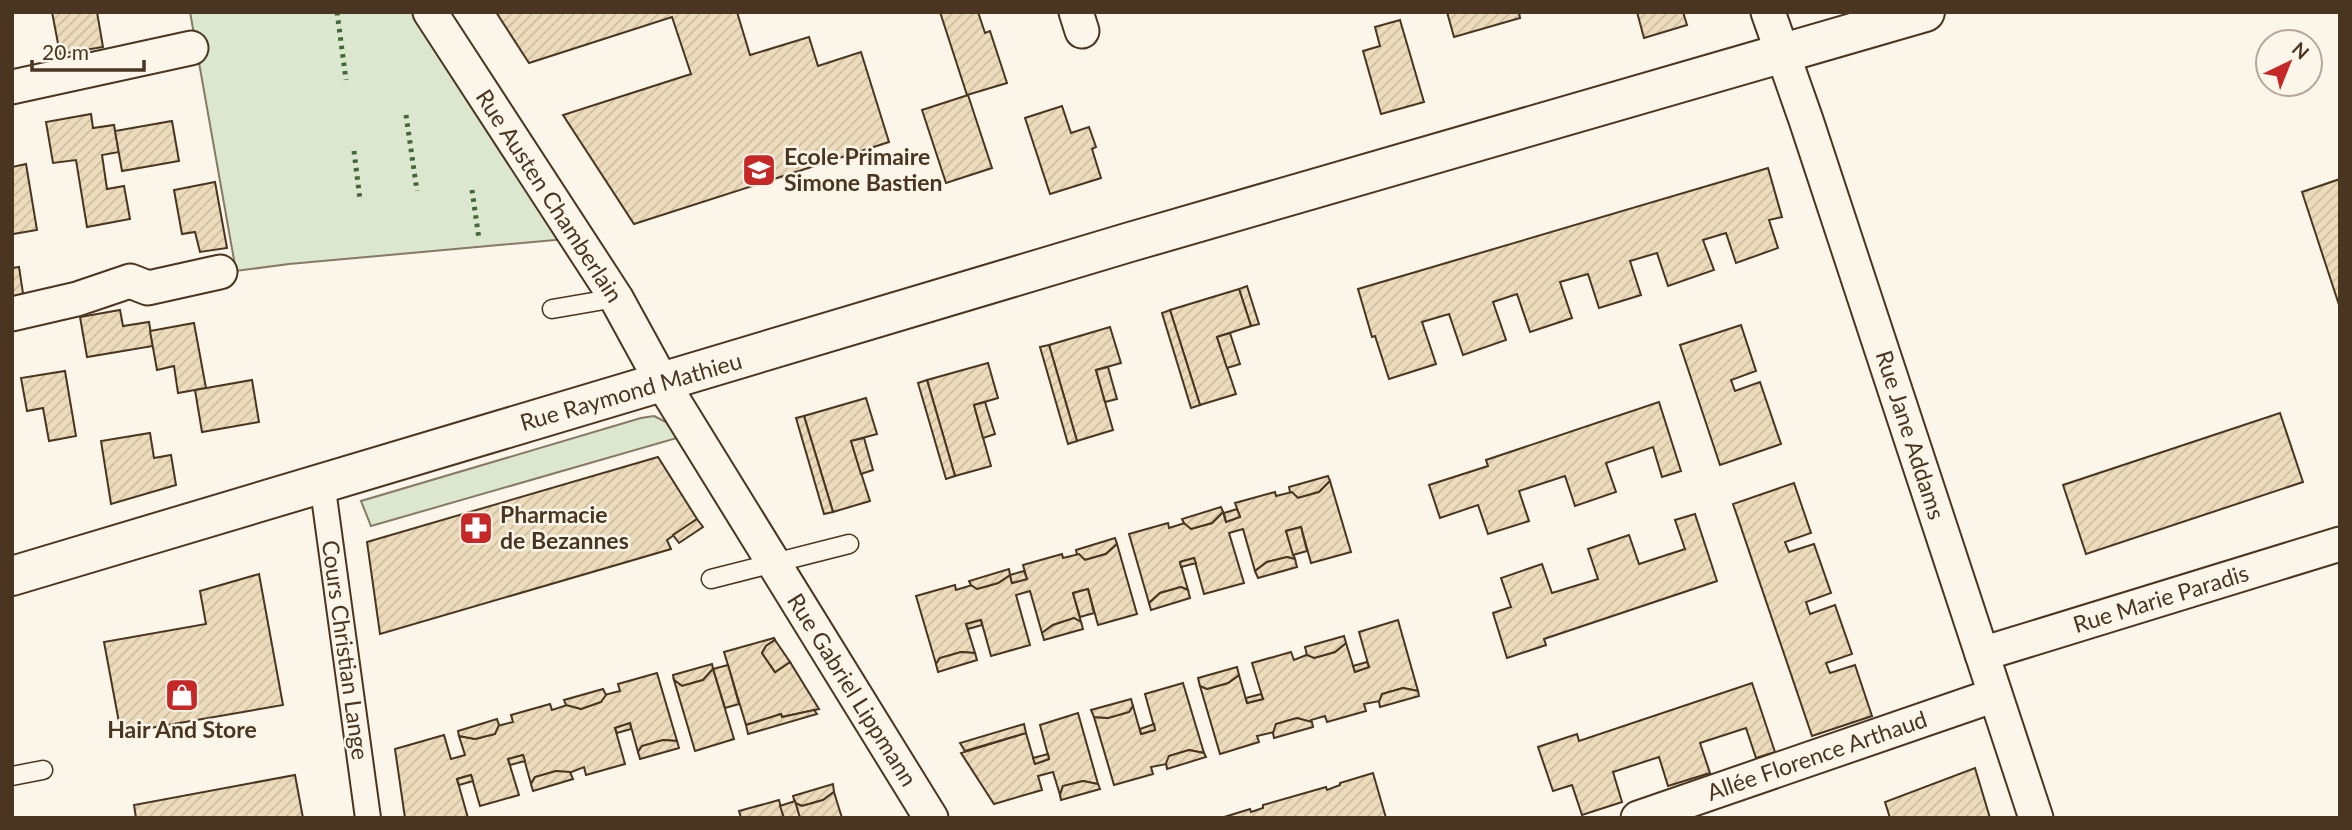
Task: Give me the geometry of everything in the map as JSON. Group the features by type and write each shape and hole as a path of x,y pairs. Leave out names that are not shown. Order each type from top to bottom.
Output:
{"street":[{"name":"Rue Austen Chamberlain","path":"430,12 616,298 663,382"},
{"name":"Rue Jane Addams","path":"1768,12 1784,53 2036,818"},
{"name":"Rue Raymond Mathieu","path":"12,576 1130,242 1926,12"},
{"path":"12,87 191,48"},
{"path":"12,314 77,299 130,281 148,288 220,272"},
{"name":"Rue Gabriel Lippmann","path":"663,382 931,818"},
{"name":"Cours Christian Lange","path":"321,482 368,818"},
{"name":"Rue Marie Paradis","path":"1982,654 2340,544"},
{"name":"Allée Florence Arthaud","path":"1638,818 1995,695"}],"lane":[{"path":"552,309 616,298"},
{"name":"Rue Gabriel Lippmann","path":"711,579 849,544"},
{"path":"12,776 43,771"}],"green space":[{"path":"190,12 429,12 578,238 236,271"},
{"path":"654,416 666,422 677,438 371,526 361,501 641,418"}],"building":[{"path":"52,12 97,12 103,47 60,54"},
{"path":"496,12 737,12 750,55 809,37 818,66 861,52 889,142 634,224 563,115 691,74 672,17 529,63"},
{"path":"940,12 978,12 985,33 990,31 1007,83 967,95"},
{"path":"1447,12 1519,12 1520,18 1454,37"},
{"path":"1637,12 1683,12 1687,25 1644,38"},
{"path":"1400,20 1424,102 1381,114 1363,51 1380,46 1375,27"},
{"path":"968,95 992,168 946,183 922,110"},
{"path":"1062,106 1071,133 1089,127 1096,147 1092,149 1101,178 1050,194 1025,118"},
{"path":"91,114 93,128 114,125 119,152 102,155 107,189 124,186 130,219 87,227 76,160 53,163 46,122"},
{"path":"172,121 179,161 122,171 115,131"},
{"path":"26,164 37,230 13,234 12,167"},
{"path":"1768,168 1782,217 1769,220 1778,248 1736,263 1726,233 1703,240 1714,270 1668,286 1657,253 1630,261 1641,295 1599,308 1588,274 1560,282 1572,318 1530,332 1517,294 1493,302 1506,340 1463,355 1449,314 1422,322 1436,364 1389,379 1375,336 1372,337 1358,289"},
{"path":"2340,179 2340,308 2302,192"},
{"path":"215,182 227,248 200,252 195,232 182,234 174,190"},
{"path":"19,267 24,300 12,302 12,268"},
{"path":"1247,286 1259,324 1251,326 1239,289"},
{"path":"1239,289 1251,326 1217,337 1236,394 1200,405 1170,310"},
{"path":"120,310 123,326 149,322 153,346 87,357 80,317"},
{"path":"1170,310 1200,405 1191,408 1162,313"},
{"path":"194,323 206,388 178,393 174,366 157,370 150,331"},
{"path":"1741,325 1756,371 1731,380 1735,391 1760,382 1781,444 1720,465 1680,345"},
{"path":"1110,327 1121,363 1096,370 1113,430 1077,441 1049,345"},
{"path":"1230,333 1240,364 1227,368 1217,337"},
{"path":"1049,345 1077,441 1068,444 1040,347"},
{"path":"988,363 998,398 974,405 991,466 955,476 927,380"},
{"path":"1108,367 1117,399 1105,402 1096,370"},
{"path":"65,371 76,436 49,441 43,408 27,411 21,378"},
{"path":"252,380 259,422 202,432 195,390"},
{"path":"927,380 955,476 946,479 918,383"},
{"path":"866,398 877,434 851,441 870,501 833,512 804,416"},
{"path":"985,402 995,434 983,438 974,405"},
{"path":"1659,402 1681,471 1662,477 1653,447 1606,463 1616,492 1575,506 1565,476 1519,491 1529,521 1488,534 1478,505 1440,518 1429,485 1488,466 1486,460"},
{"path":"2280,413 2303,482 2086,554 2063,485"},
{"path":"804,416 833,512 824,514 796,418"},
{"path":"150,433 154,458 171,455 176,485 111,504 101,441"},
{"path":"864,438 873,470 861,474 851,441"},
{"path":"658,457 697,519 667,540 671,549 380,634 367,542"},
{"path":"1328,476 1330,481 1319,492 1298,498 1290,492 1289,487"},
{"path":"1330,481 1351,552 1311,563 1301,527 1286,531 1295,559 1287,557 1267,562 1255,571 1243,529 1229,533 1244,583 1204,594 1194,558 1180,562 1188,590 1181,587 1160,593 1149,603 1129,534 1168,523 1169,528 1185,523 1191,529 1212,523 1223,512 1226,522 1240,517 1235,503 1275,492 1276,496 1292,492 1298,498 1319,492"},
{"path":"1794,483 1811,533 1785,542 1789,552 1814,544 1831,593 1806,602 1810,614 1835,605 1852,654 1826,663 1830,673 1855,665 1872,716 1812,736 1733,504"},
{"path":"1221,507 1223,512 1212,523 1191,529 1182,519"},
{"path":"1237,509 1240,517 1226,522 1224,513"},
{"path":"1695,514 1717,581 1544,639 1546,645 1507,658 1493,613 1511,607 1501,578 1542,564 1552,593 1598,579 1588,549 1629,535 1639,564 1685,549 1675,520"},
{"path":"697,519 703,527 679,543 673,535"},
{"path":"1301,527 1307,551 1293,555 1286,531"},
{"path":"1115,538 1117,544 1106,554 1085,560 1077,555 1076,550"},
{"path":"1117,544 1137,614 1098,625 1088,589 1073,593 1081,622 1074,618 1053,625 1042,633 1030,591 1016,595 1030,645 991,656 981,620 966,624 975,653 961,652 940,658 936,664 916,596 955,585 956,590 972,585 977,589 998,583 1010,575 1012,583 1027,579 1023,565 1062,554 1063,558 1079,554 1085,560 1106,554"},
{"path":"1287,557 1295,559 1297,567 1258,578 1255,571 1267,562"},
{"path":"1194,558 1196,563 1181,567 1180,562"},
{"path":"1009,569 1010,575 998,583 977,589 969,581"},
{"path":"1024,571 1027,579 1012,583 1010,575"},
{"path":"259,574 283,705 121,733 104,642 206,624 200,591"},
{"path":"1181,587 1188,590 1190,598 1151,610 1149,603 1160,593"},
{"path":"1088,589 1094,613 1080,617 1073,593"},
{"path":"1074,618 1081,622 1083,629 1044,640 1042,633 1053,625"},
{"path":"981,620 982,625 968,629 966,624"},
{"path":"1398,620 1418,691 1403,688 1382,694 1380,701 1364,704 1366,711 1327,722 1325,716 1310,722 1297,718 1276,724 1274,732 1257,736 1259,742 1220,754 1200,686 1207,689 1228,683 1239,675 1247,703 1263,699 1252,663 1291,652 1294,660 1309,654 1314,658 1335,652 1346,643 1355,672 1369,667 1359,632"},
{"path":"1344,636 1346,643 1335,652 1314,658 1307,655 1305,647"},
{"path":"774,638 762,653 775,672 790,662 819,709 782,717 781,714 746,725 724,652"},
{"path":"775,640 790,662 775,672 762,653 766,646"},
{"path":"961,652 975,653 977,660 938,672 936,664 940,658"},
{"path":"1367,662 1369,667 1355,672 1353,666"},
{"path":"712,664 713,669 703,680 682,686 674,680 673,675"},
{"path":"728,665 739,704 725,708 713,669"},
{"path":"1237,667 1239,675 1228,683 1207,689 1200,686 1198,678"},
{"path":"713,669 734,739 695,751 674,680 682,686 703,680"},
{"path":"657,673 677,741 663,740 642,746 638,752 630,723 615,728 625,764 586,775 584,767 569,773 556,771 535,777 531,784 523,755 508,759 519,795 480,806 471,775 457,779 468,818 405,818 395,749 444,735 451,759 465,755 459,736 475,739 495,734 497,726 513,722 511,715 550,704 552,710 567,705 581,709 601,702 604,695 620,691 618,684"},
{"path":"1183,683 1204,753 1189,750 1169,756 1167,764 1151,767 1153,774 1114,785 1094,717 1108,718 1129,712 1133,706 1141,734 1155,730 1145,694"},
{"path":"1752,683 1775,752 1756,758 1746,728 1700,743 1710,773 1668,786 1659,757 1613,772 1622,802 1582,815 1572,785 1553,791 1538,747 1577,734 1579,741"},
{"path":"1403,688 1418,691 1419,696 1380,707 1382,694"},
{"path":"603,689 606,695 601,702 581,709 566,705 564,700"},
{"path":"1261,694 1263,699 1247,703 1246,698"},
{"path":"1131,699 1133,706 1129,712 1108,718 1094,717 1091,710"},
{"path":"814,710 817,714 748,734 746,725 781,714 782,717"},
{"path":"1078,713 1098,784 1083,781 1063,786 1060,795 1053,772 1038,776 1042,790 994,804 961,753 1026,733 1035,764 1049,759 1040,725"},
{"path":"1297,718 1312,722 1313,727 1274,738 1276,724"},
{"path":"497,719 499,725 495,734 475,739 459,736 458,731"},
{"path":"630,723 631,729 617,733 615,728"},
{"path":"1024,724 1026,733 965,751 960,743"},
{"path":"1154,724 1155,730 1141,734 1140,729"},
{"path":"663,740 677,741 679,748 640,759 638,752 642,746"},
{"path":"1189,750 1204,753 1206,757 1167,769 1169,756"},
{"path":"1048,754 1049,759 1035,764 1033,758"},
{"path":"523,755 525,761 510,765 508,759"},
{"path":"1975,768 1990,818 1890,818 1885,802"},
{"path":"556,771 570,772 573,779 533,791 531,784 535,777"},
{"path":"1373,773 1386,818 1221,818 1250,809 1251,812 1263,808 1263,805 1326,787 1327,790"},
{"path":"295,775 303,818 136,818 134,805"},
{"path":"471,775 473,781 459,785 457,779"},
{"path":"1083,781 1098,784 1100,789 1061,800 1063,786"},
{"path":"833,784 834,792 823,800 802,806 795,803 793,796"},
{"path":"834,792 842,818 800,818 795,803 802,806 823,800"},
{"path":"779,800 784,818 741,818 739,811"},
{"path":"795,801 800,818 784,818 780,806"}],"hedge":[{"path":"337,12 346,80"},
{"path":"406,115 417,191"},
{"path":"354,151 360,200"},
{"path":"472,190 479,239"}],"place":[{"name":"Ecole Primaire Simone Bastien","path":"759,170"},
{"name":"Pharmacie de Bezannes","path":"476,528"},
{"name":"Hair And Store","path":"182,695"}]}
